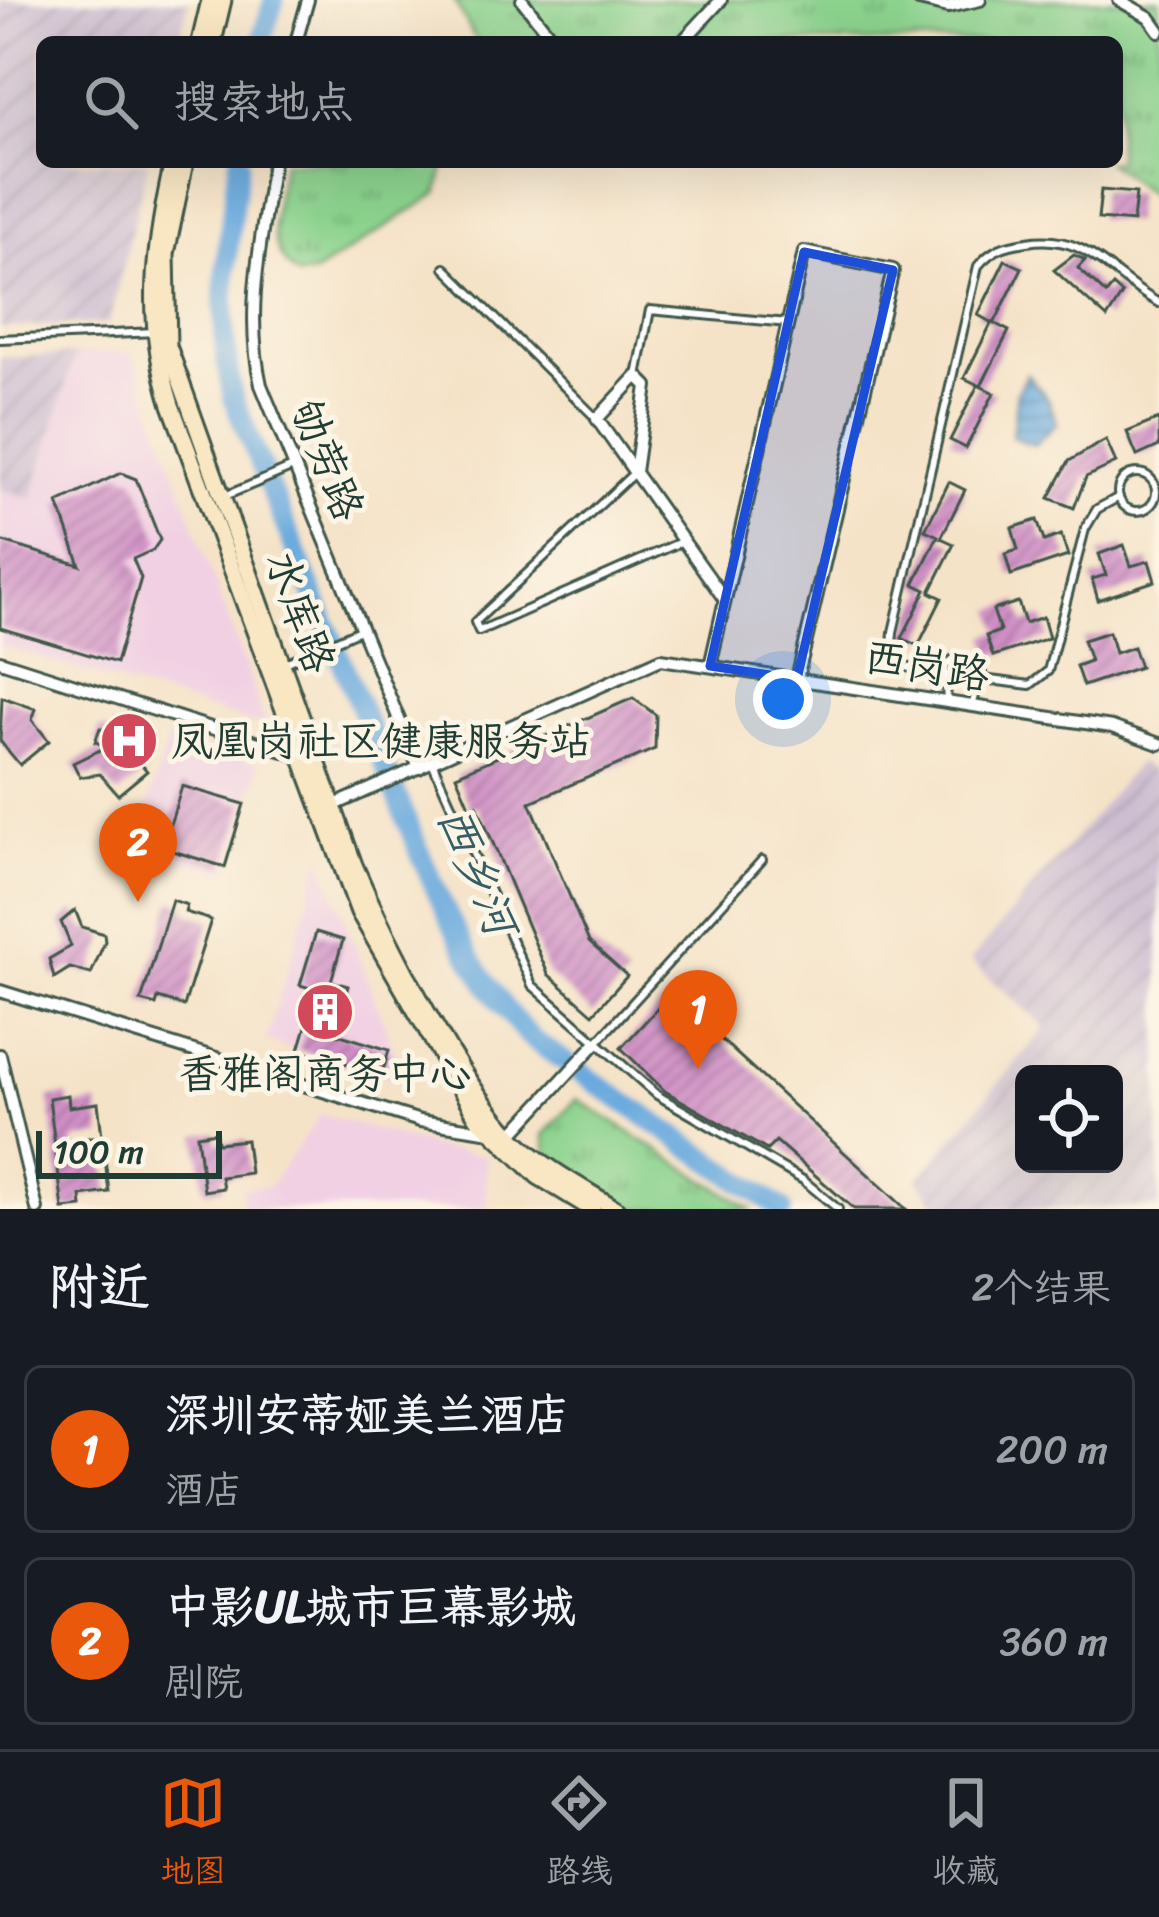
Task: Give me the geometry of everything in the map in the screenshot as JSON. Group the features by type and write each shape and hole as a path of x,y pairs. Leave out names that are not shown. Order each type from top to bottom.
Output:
{"main road":[{"path":"201,36 210,0"},
{"path":"214,36 223,0"},
{"name":"水库路","path":"172,168 154,253 171,405 299,756 391,943 469,1078 511,1135 546,1165 616,1209"},
{"name":"水库路","path":"184,168 166,254 160,332 379,949 462,1093 492,1133 538,1176 592,1209"}],"street":[{"path":"298,36 308,0"},
{"path":"522,0 550,36"},
{"path":"688,36 722,0"},
{"path":"919,0 948,7 980,0"},
{"path":"1119,0 1149,17 1159,31"},
{"name":"劬劳路","path":"272,168 252,304 252,346 293,467 418,768"},
{"path":"710,666 804,253 893,270 797,680"},
{"path":"635,472 647,386 637,376 597,418 725,600"},
{"name":"西岗路","path":"326,809 662,659 1112,727 1159,744"},
{"path":"0,661 299,756"},
{"path":"0,991 420,1121 511,1135 596,1043"},
{"path":"0,1055 37,1209"}],"lane":[{"path":"942,675 902,666 892,645 892,632 978,266 995,249 1054,238 1074,241 1159,303"},
{"path":"445,268 597,418"},
{"path":"637,376 650,310 788,323"},
{"path":"0,340 160,332"},
{"path":"220,499 293,467"},
{"path":"635,472 475,622 479,631 683,540"},
{"path":"1130,474 1156,480 1155,498 1147,508 1131,510 1119,497 1119,486 1130,474"},
{"path":"982,680 1030,685 1048,670 1085,529 1097,508 1119,497"},
{"path":"280,664 358,630"},
{"path":"947,702 942,675 948,663 962,657 977,664 982,680 972,706"},
{"path":"432,762 532,985 657,1096 802,1180 838,1209"},
{"path":"596,1043 761,860"}],"highlighted area":[{"path":"804,252 893,270 797,679 710,666"}],"shaded area":[{"path":"0,0 189,0 180,36 36,36 36,168 147,168 109,323 0,328"},
{"path":"132,352 267,727 0,645 0,489 32,498 75,354"},
{"path":"75,354 32,498 0,489 0,358"},
{"path":"168,737 260,764 227,873 136,846"},
{"path":"1139,762 1159,777 1159,1207 940,1209 918,1179 1046,1027 970,961"},
{"path":"321,858 406,1082 266,1041"},
{"path":"321,1114 438,1148 486,1156 487,1209 243,1209 242,1188 269,1187"}],"green space":[{"path":"454,0 1159,0 1159,201 1115,168 1123,168 1123,36 474,36"},
{"path":"282,168 444,168 438,193 316,272 299,276 287,265 275,239"},
{"path":"577,1099 751,1209 635,1209 548,1157 544,1135"}],"water":[{"path":"1027,374 1048,399 1057,423 1034,445 1012,437 1017,392"}],"building":[{"path":"1101,190 1136,193 1133,222 1098,219"},
{"path":"1074,255 1085,260 1078,268 1106,294 1113,286 1122,294 1107,318 1054,270"},
{"path":"1005,260 1022,268 994,324 978,315"},
{"path":"992,322 1009,331 981,386 964,378"},
{"path":"978,385 994,393 966,448 950,440"},
{"path":"1159,419 1159,446 1137,456 1127,432"},
{"path":"1106,440 1116,463 1086,477 1074,508 1049,498 1069,461"},
{"path":"121,473 136,479 160,540 153,550 133,559 141,578 116,663 0,628 0,541 80,565 58,503"},
{"path":"949,482 965,490 941,538 954,544 930,592 942,598 918,646 902,638 926,590 914,584 938,536 925,530"},
{"path":"1037,520 1044,541 1061,535 1068,556 1011,575 1005,554 1018,550 1012,528"},
{"path":"1124,545 1131,566 1149,561 1155,581 1098,600 1092,579 1106,575 1099,554"},
{"path":"1018,602 1025,623 1043,617 1049,638 993,656 986,636 1000,631 993,610"},
{"path":"1109,632 1115,653 1133,647 1140,667 1083,686 1076,666 1090,661 1083,640"},
{"path":"2,697 36,709 32,720 49,741 20,765 0,741"},
{"path":"633,698 656,715 655,749 530,802 589,942 627,976 593,1014 548,974 477,805 470,808 456,775"},
{"path":"100,728 134,739 130,750 147,771 118,795 100,774 80,777 73,763 108,746 95,742"},
{"path":"182,786 244,804 225,867 163,848"},
{"path":"172,900 187,905 185,912 211,920 184,1006 158,998 156,1005 141,1001"},
{"path":"75,910 82,927 104,934 105,941 91,974 70,968 54,978 49,959 71,946 61,922"},
{"name":"香雅阁商务中心","path":"316,932 343,940 331,981 348,986 334,1033 389,1050 382,1074 299,1050 317,990 300,985"},
{"path":"668,997 676,998 906,1209 854,1209 776,1141 767,1150 665,1091 621,1048"},
{"path":"68,1095 69,1107 98,1103 102,1136 74,1140 76,1162 105,1159 109,1192 81,1196 82,1207 63,1209 49,1098"},
{"path":"216,1132 217,1143 246,1140 250,1173 221,1177 223,1188 204,1191 197,1135"}],"waterway":[{"name":"西乡河","path":"263,36 274,0"},
{"name":"西乡河","path":"238,168 224,309 233,398 460,939 481,975 533,1040 782,1209"}],"place":[{"name":"凤凰岗社区健康服务站","path":"129,741"},
{"name":"中影UL城市巨幕影城","path":"138,902"},
{"name":"香雅阁商务中心","path":"325,1012"},
{"name":"深圳安蒂娅美兰酒店","path":"698,1069"}]}
